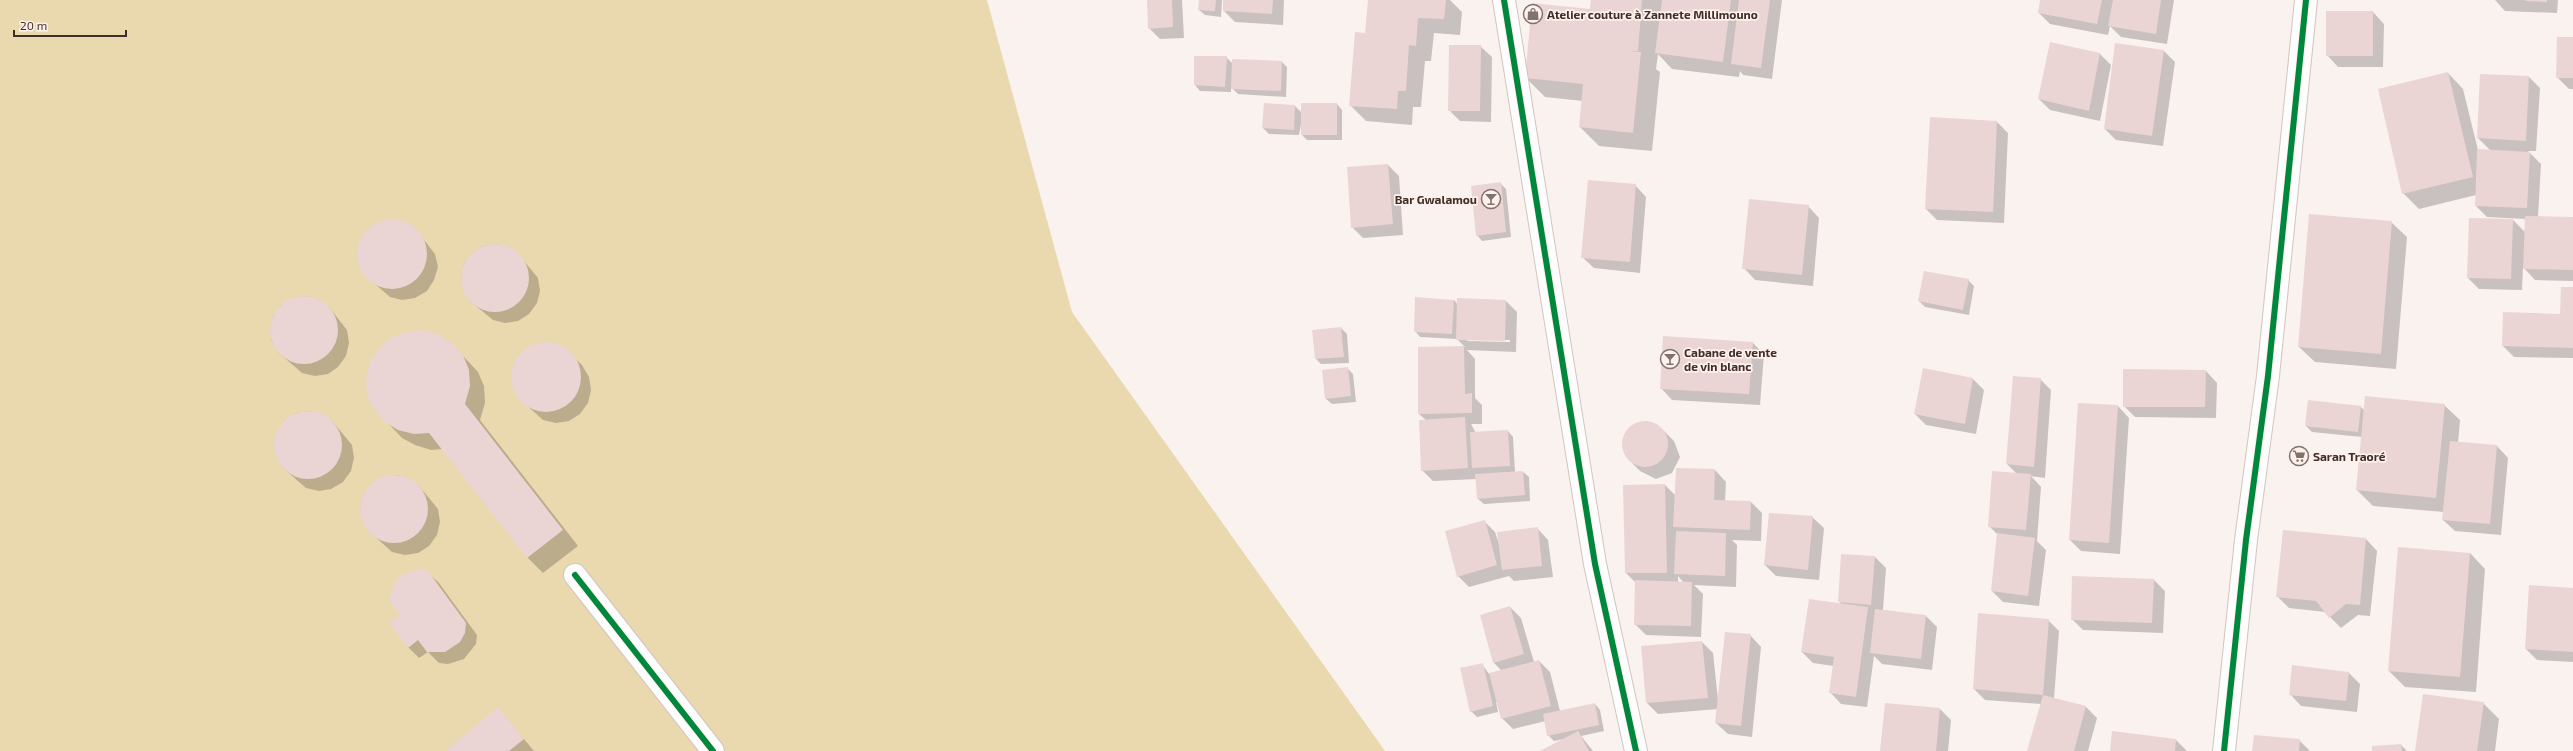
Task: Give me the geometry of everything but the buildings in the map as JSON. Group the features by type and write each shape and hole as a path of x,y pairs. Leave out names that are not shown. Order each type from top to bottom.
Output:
{"street":[{"path":"1504,0 1595,564 1636,751"},
{"path":"2224,751 2246,540 2268,376 2306,0"},
{"path":"575,575 713,751"}],"shaded area":[{"path":"0,0 987,0 1072,312 1385,751 0,751"}],"cycle path":[{"path":"1504,0 1595,564 1636,751"},
{"path":"2224,751 2246,540 2268,376 2306,0"},
{"path":"575,575 713,751"}],"place":[{"name":"Atelier couture à Zannete Millimouno","path":"1533,14"},
{"name":"Bar Gwalamou","path":"1491,199"},
{"name":"Cabane de vente de vin blanc","path":"1670,359"},
{"name":"Saran Traoré","path":"2299,456"}]}
